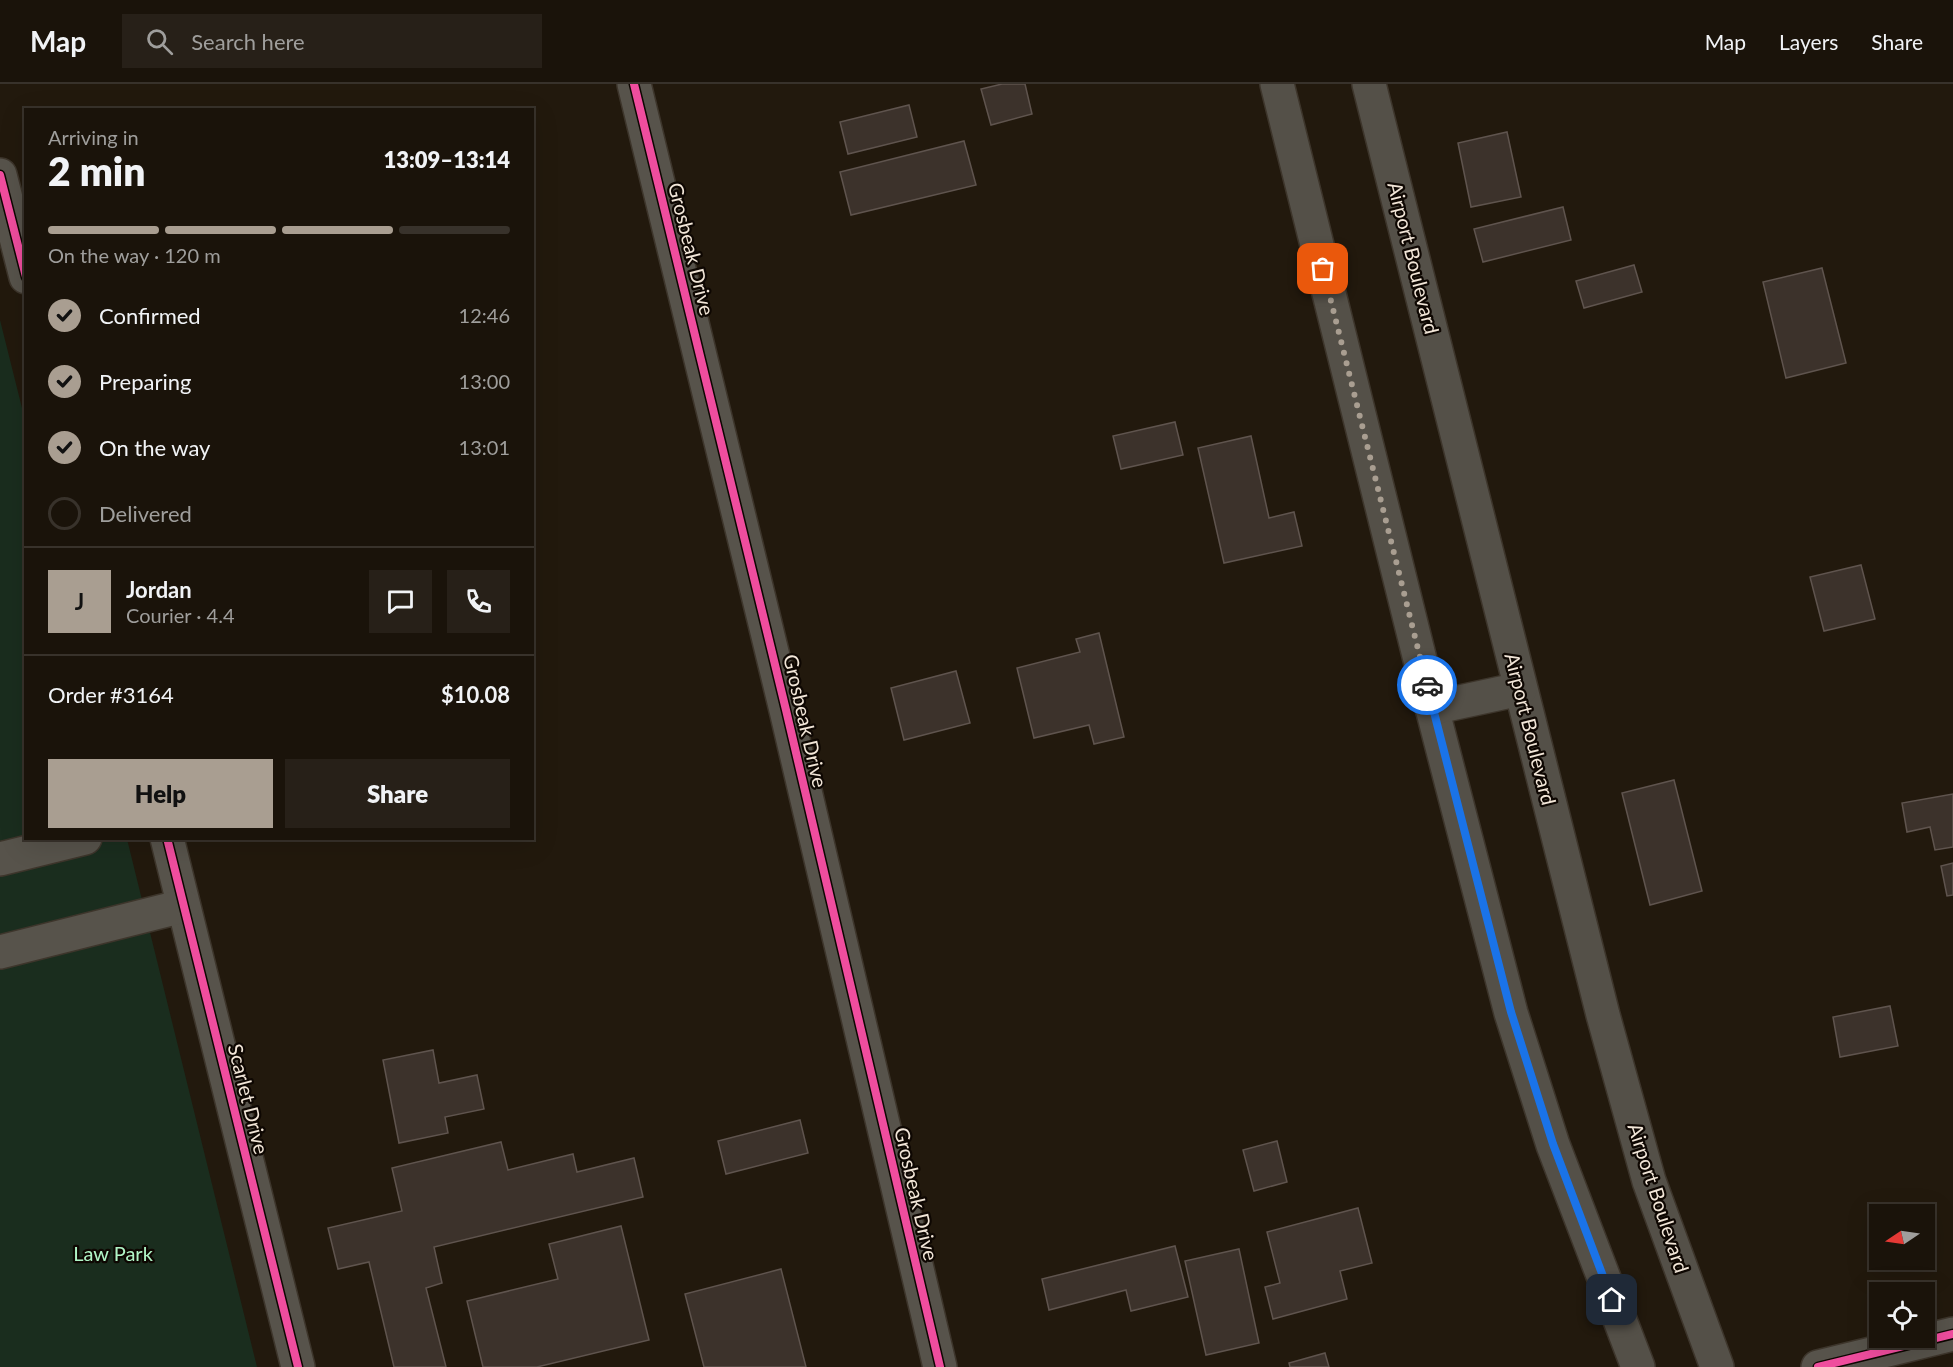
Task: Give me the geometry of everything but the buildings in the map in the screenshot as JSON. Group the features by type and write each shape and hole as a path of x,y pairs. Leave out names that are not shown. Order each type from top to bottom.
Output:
{"main road":[{"path":"1276,84 1432,708 1511,1012 1553,1144 1638,1367"},
{"name":"Airport Boulevard","path":"1369,84 1603,1015 1650,1181 1717,1367"},
{"path":"1432,708 1520,689"}],"street":[{"name":"Grosbeak Drive","path":"634,84 783,698 940,1367"},
{"path":"0,176 24,269"},
{"path":"0,859 77,840"},
{"name":"Scarlet Drive","path":"167,840 298,1367"},
{"path":"0,952 183,906"},
{"path":"1818,1367 1953,1334"}],"green space":[{"name":"Law Park","path":"0,320 24,416 24,840 127,840 257,1367 0,1367"}],"cycle path":[{"path":"634,84 786,710 940,1367"},
{"path":"0,175 24,269"},
{"path":"167,840 298,1367"},
{"path":"1818,1367 1953,1334"}],"way so far":[{"path":"1323,269 1427,685"}],"route":[{"path":"1427,685 1511,1012 1553,1144 1612,1300"}]}
